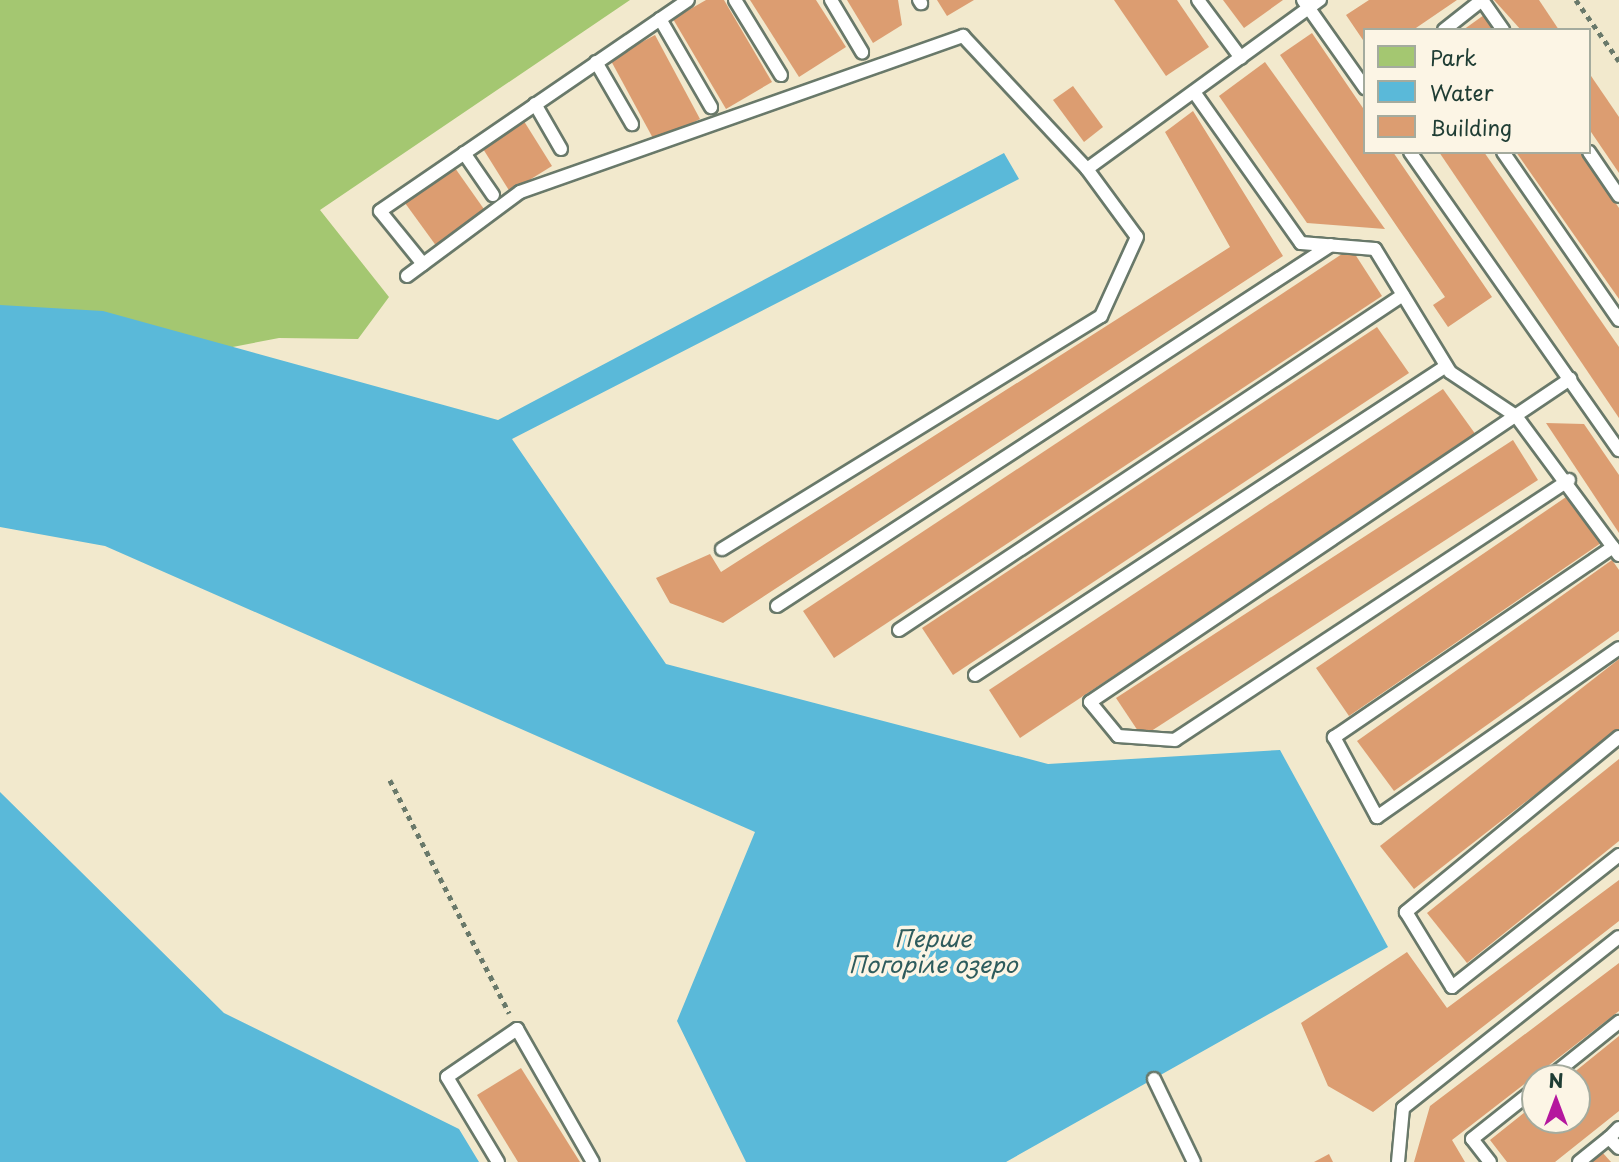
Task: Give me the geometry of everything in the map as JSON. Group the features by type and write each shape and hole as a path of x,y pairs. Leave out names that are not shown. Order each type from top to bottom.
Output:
{"lane":[{"path":"423,264 380,211 688,0"},
{"path":"734,0 781,75"},
{"path":"831,0 862,52"},
{"path":"1198,0 1241,58"},
{"path":"1087,169 1241,58 1306,4 1320,0"},
{"path":"1447,28 1482,1 1502,28"},
{"path":"1306,4 1364,87"},
{"path":"660,19 711,107"},
{"path":"407,276 520,192 963,36 1087,169 1138,237 1101,316 722,549"},
{"path":"596,62 632,124"},
{"path":"1194,92 1301,243 1375,249 1446,366 1516,416 1569,480 1616,551 1334,737 1377,817 1619,648"},
{"path":"535,104 561,149"},
{"path":"464,153 493,195"},
{"path":"1411,154 1619,450"},
{"path":"1504,154 1619,320"},
{"path":"1590,154 1619,196"},
{"path":"776,606 1331,245"},
{"path":"899,630 1403,295"},
{"path":"975,676 1446,366"},
{"path":"1569,480 1175,740 1118,736 1090,702 1570,380"},
{"path":"1619,737 1406,912 1452,987 1619,855"},
{"path":"1398,1162 1403,1108 1619,937"},
{"path":"1567,1064 1619,1023"},
{"path":"498,1162 447,1077 517,1029 593,1162"},
{"path":"1154,1079 1194,1162"},
{"path":"1490,1162 1472,1139 1521,1100"},
{"path":"1579,1162 1619,1128"},
{"path":"1609,1138 1619,1148"}],"path":[{"path":"1576,0 1619,61"},
{"path":"390,780 517,1029"}],"green space":[{"path":"0,0 630,0 320,210 389,297 358,339 279,338 134,366 0,320"}],"water":[{"name":"Перше Погоріле озеро","path":"1004,153 1019,179 512,439 666,664 1048,764 1280,750 1388,947 1006,1162 746,1162 677,1021 755,832 105,546 0,527 0,305 103,311 498,420"},
{"path":"0,792 224,1013 459,1129 479,1162 0,1162"}],"building":[{"path":"706,0 724,0 772,82 726,109 673,19"},
{"path":"750,0 816,0 846,47 799,77"},
{"path":"847,0 898,0 902,25 873,43"},
{"path":"937,0 974,0 947,16"},
{"path":"1114,0 1177,0 1209,47 1166,76"},
{"path":"1223,0 1283,0 1244,28"},
{"path":"1369,0 1457,0 1416,28 1364,28 1364,42 1346,15"},
{"path":"1494,0 1539,0 1558,28 1519,28"},
{"path":"1484,15 1493,28 1466,28"},
{"path":"1312,33 1364,110 1364,154 1394,154 1492,297 1448,327 1433,305 1445,297 1280,55"},
{"path":"655,35 700,119 655,142 610,59"},
{"path":"1265,62 1385,229 1307,223 1219,96"},
{"path":"1591,76 1619,117 1619,173 1591,132"},
{"path":"1073,86 1103,127 1084,142 1053,100"},
{"path":"1193,111 1283,256 723,623 670,603 656,578 710,554 721,572 1230,247 1165,132"},
{"path":"522,118 552,166 510,192 480,144"},
{"path":"1440,154 1485,154 1619,347 1619,418"},
{"path":"1517,154 1581,154 1619,208 1619,299"},
{"path":"455,168 486,212 437,247 405,203"},
{"path":"1351,248 1382,296 834,658 803,611"},
{"path":"1377,327 1409,373 953,675 922,628"},
{"path":"1443,389 1476,435 1020,738 989,690"},
{"path":"1546,423 1584,424 1619,475 1619,533"},
{"path":"1513,440 1538,480 1142,737 1116,698"},
{"path":"1569,495 1601,543 1349,716 1316,668"},
{"path":"1612,560 1619,570 1619,631 1394,791 1357,741"},
{"path":"1619,659 1619,729 1414,889 1380,846"},
{"path":"1619,759 1619,841 1467,963 1427,913"},
{"path":"1619,880 1619,921 1373,1112 1328,1086 1301,1023 1407,952 1447,1008"},
{"path":"1619,963 1619,1011 1550,1064 1521,1064 1521,1087 1452,1140 1465,1162 1414,1162 1430,1106"},
{"path":"1619,1036 1619,1111 1591,1133 1591,1064 1584,1064"},
{"path":"521,1068 580,1162 518,1162 477,1095"},
{"path":"1521,1115 1521,1134 1590,1134 1555,1162 1507,1162 1490,1140"},
{"path":"1602,1152 1611,1162 1591,1162"},
{"path":"1329,1154 1333,1162 1314,1162"}]}
